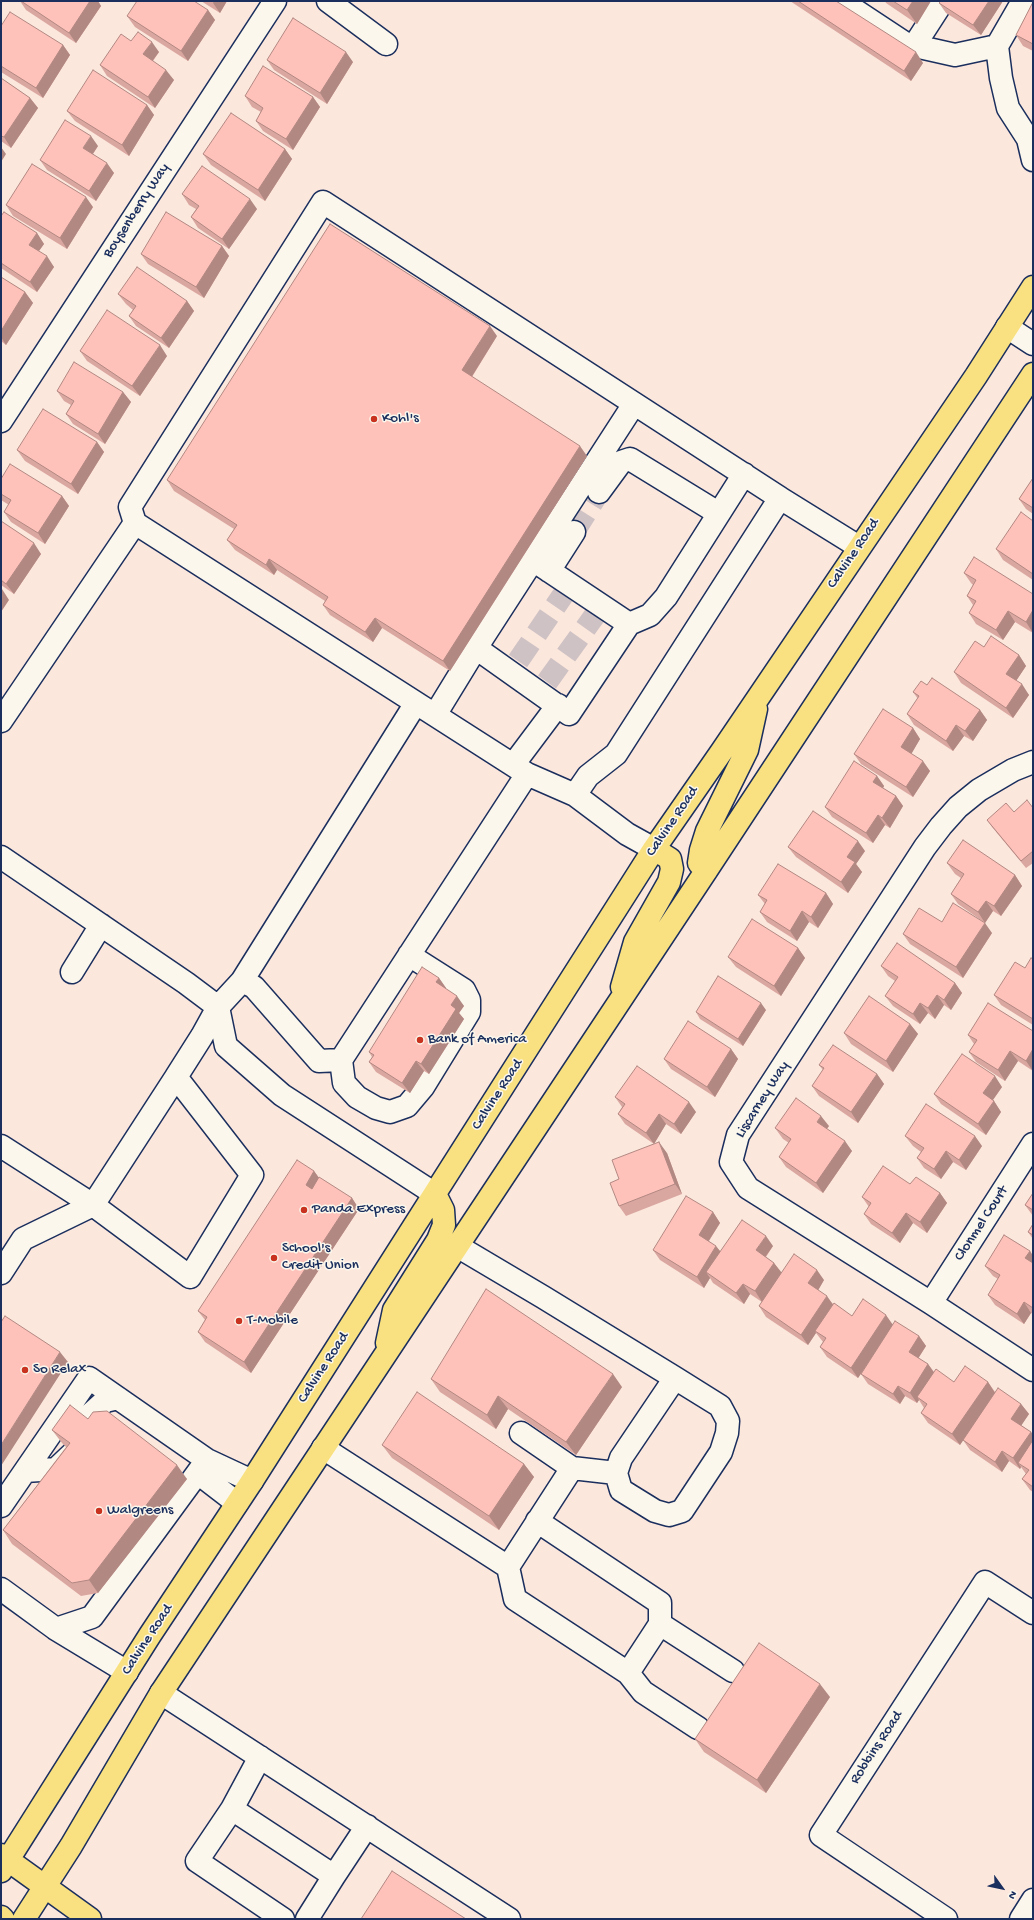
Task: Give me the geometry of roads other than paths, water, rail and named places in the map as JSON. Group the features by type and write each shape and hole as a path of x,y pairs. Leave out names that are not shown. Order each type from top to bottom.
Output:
{"main road":[{"name":"Calvine Road","path":"3,1862 252,1481 654,849 759,696 1007,328 1033,287"},
{"path":"24,1919 72,1846 161,1693 706,871 1033,374"},
{"path":"706,871 699,862 701,850 707,831 747,750 759,696"},
{"path":"616,1007 635,942 669,882 672,869 670,859 654,849"},
{"path":"384,1356 394,1310 438,1240 444,1225 443,1210 435,1194"},
{"path":"3,1862 44,1887 90,1919"}],"street":[{"name":"Boysenberry Way","path":"1,421 274,1"},
{"path":"328,1 386,44"},
{"path":"841,1 906,44 955,55 998,46"},
{"path":"914,46 943,1"},
{"path":"1023,1 998,46 1001,78 1008,108 1031,146"},
{"path":"654,849 627,834 575,795 520,770 135,523 130,507 323,202 780,498 859,547"},
{"path":"1007,328 1033,344"},
{"path":"541,566 634,404"},
{"path":"599,492 621,462 630,459 718,513"},
{"path":"476,648 515,667 544,688 558,705 569,714 629,624 650,614 666,597 744,474"},
{"path":"575,795 588,776 616,754 780,498"},
{"path":"1,721 135,523"},
{"path":"435,715 476,648 541,566 574,532"},
{"path":"541,566 567,590 598,610 629,624"},
{"path":"1,1273 23,1239 93,1205 176,1077 218,1008 242,981 416,703"},
{"path":"409,955 464,990 469,1000 469,1012 423,1087 407,1106 390,1112 376,1108 358,1097 344,1083 341,1060 409,955 558,705"},
{"name":"Liscarney Way","path":"1033,762 1013,770 979,790 958,807 925,847 738,1135 731,1162 748,1188 931,1303 1033,1370"},
{"path":"1,857 186,983 218,1008 226,1046 282,1095 435,1194"},
{"path":"72,972 101,925"},
{"path":"242,981 254,988 319,1061 341,1060"},
{"path":"1,1146 93,1205 190,1277 252,1175 176,1077"},
{"name":"Clonmel Court","path":"931,1303 1033,1144"},
{"path":"457,1246 674,1378 720,1406 728,1421 727,1434 721,1452 682,1511 669,1515 655,1511 621,1490 616,1474 622,1458 674,1378"},
{"path":"1,1506 89,1378 124,1402 202,1466 237,1503"},
{"path":"87,1425 112,1408 124,1402"},
{"path":"521,1434 572,1468 616,1474"},
{"path":"323,1448 508,1567"},
{"path":"29,1466 70,1449"},
{"path":"202,1466 252,1481"},
{"path":"56,1630 92,1617 202,1466"},
{"path":"572,1468 508,1567 515,1600 628,1673 643,1692 698,1728"},
{"path":"537,1522 660,1603 660,1624 628,1673"},
{"name":"Robbins Road","path":"946,1919 820,1835 985,1582 1033,1613"},
{"path":"2,1590 56,1630 127,1672"},
{"path":"660,1624 733,1672"},
{"path":"161,1693 509,1919"},
{"path":"260,1756 232,1809 198,1862 283,1919"},
{"path":"232,1809 334,1876"},
{"path":"307,1919 367,1826"},
{"path":"1021,1919 1033,1900"}],"tunnel":[{"path":"574,532 599,492"},
{"path":"518,661 563,595"},
{"path":"547,682 595,615"}],"place":[{"name":"Kohl's","path":"374,419"},
{"name":"Bank of America","path":"420,1040"},
{"name":"Panda Express","path":"304,1210"},
{"name":"School's Credit Union","path":"274,1258"},
{"name":"T-Mobile","path":"239,1321"},
{"name":"So Relax","path":"25,1370"},
{"name":"Walgreens","path":"99,1511"}]}
